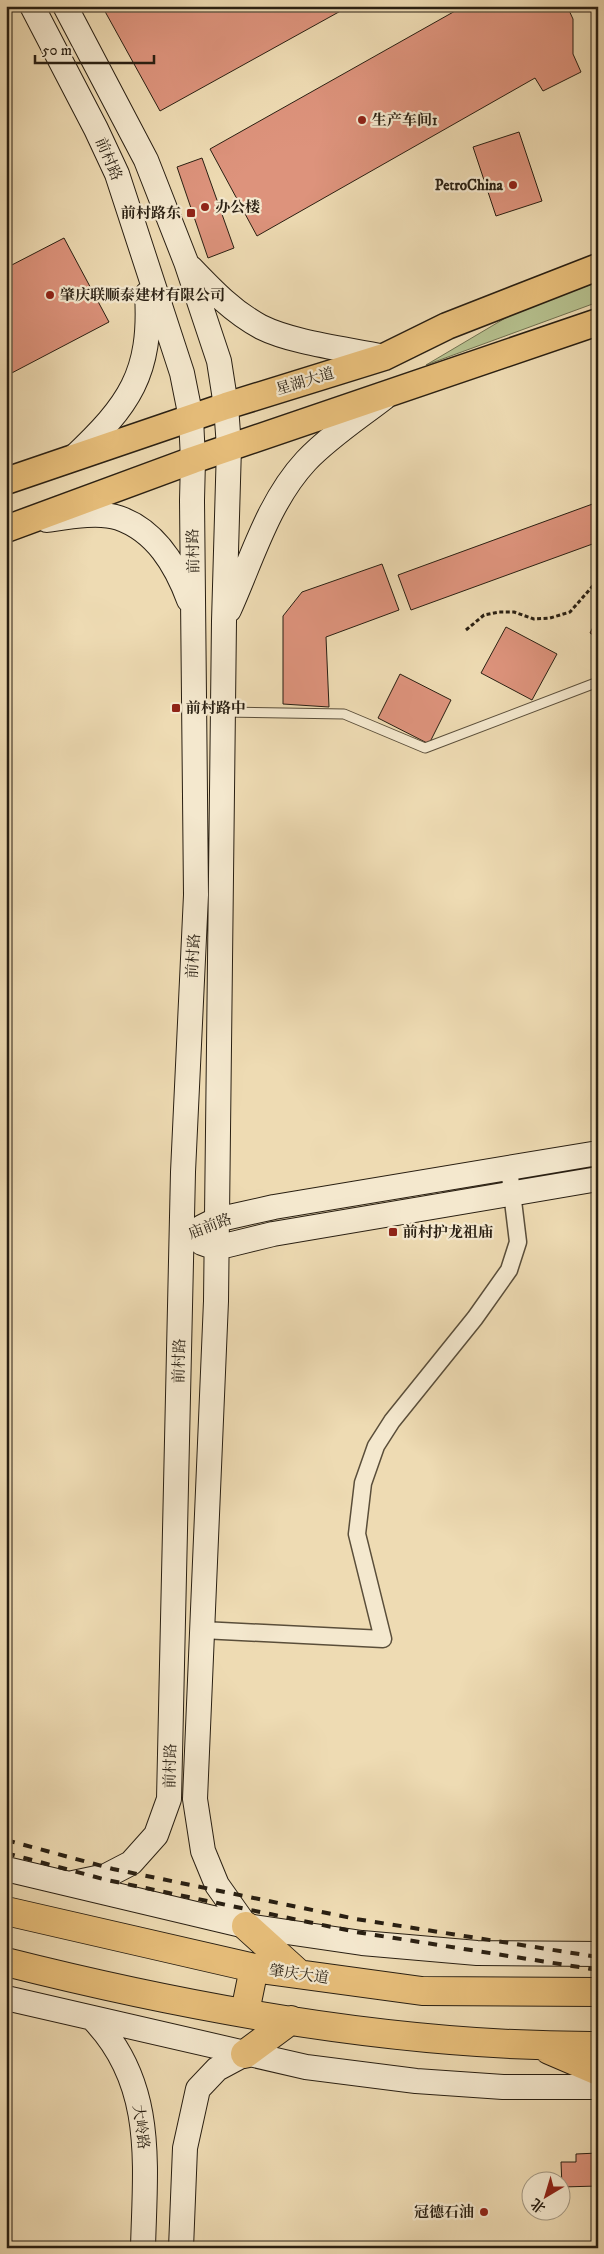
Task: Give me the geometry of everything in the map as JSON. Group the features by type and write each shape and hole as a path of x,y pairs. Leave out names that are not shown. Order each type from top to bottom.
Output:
{"highway":[{"name":"肇庆大道","path":"6,1911 254,1968 422,1991 598,1992"},
{"path":"246,1926 299,1974"},
{"path":"6,1962 102,1986 291,2020 440,2040 538,2046 598,2046"},
{"path":"245,2012 254,1968"},
{"path":"245,2054 291,2020"},
{"path":"538,2046 598,2071"}],"main road":[{"name":"星湖大道","path":"6,481 226,406 384,357 448,326 598,267"},
{"path":"16,526 193,460 598,322"}],"street":[{"name":"前村路","path":"32,6 96,129 117,174 182,373 191,418 193,460 196,895 182,1172 170,1800 156,1834 131,1863 106,1876 73,1883"},
{"name":"前村路","path":"65,6 146,160 186,262 218,361 226,406 229,448 224,621 216,1301 195,1799 203,1850 217,1885 246,1926"},
{"path":"117,174 126,178 140,171 146,160"},
{"path":"71,460 103,430 136,382 145,354 149,323 145,262"},
{"path":"186,262 213,291 238,312 262,328 296,338 384,357"},
{"path":"224,621 262,532 278,499 288,484 307,460 326,443 391,393"},
{"path":"16,526 86,515 118,518 142,530 163,550 176,570 194,613"},
{"name":"庙前路","path":"182,1237 216,1220 274,1207 598,1153"},
{"path":"202,1630 383,1639 357,1534 363,1483 376,1446 392,1421 475,1318 509,1270 518,1242 509,1168"},
{"name":"庙前路","path":"182,1237 216,1248 273,1234 598,1179"},
{"path":"6,1868 246,1926 362,1943 477,1953 598,1954"},
{"path":"6,1998 306,2067 416,2081 503,2087 598,2087"},
{"name":"大岭路","path":"92,2019 108,2035 119,2053 133,2082 141,2112 146,2150 143,2248"},
{"path":"181,2248 185,2148 198,2089 217,2069 245,2054"}],"lane":[{"path":"223,712 344,714 425,748 598,682"}],"path":[{"path":"466,630 484,615 499,612 514,612 534,619 550,618 570,612 598,580"}],"green space":[{"path":"598,282 598,302 426,365 519,310"}],"building":[{"path":"102,6 345,6 346,8 160,111"},
{"name":"生产车间1","path":"464,6 567,6 573,19 573,54 581,72 543,91 535,78 257,236 210,149"},
{"path":"519,132 542,201 496,216 473,147"},
{"name":"办公楼","path":"202,158 234,248 208,258 177,167"},
{"name":"肇庆联顺泰建材有限公司","path":"64,238 109,322 6,376 6,268"},
{"path":"598,502 598,542 411,610 398,575"},
{"path":"382,564 399,610 326,637 329,707 283,704 283,616 302,592"},
{"path":"598,617 598,638 590,633"},
{"path":"506,627 557,654 532,700 481,673"},
{"path":"400,674 451,700 429,744 378,718"},
{"path":"598,2153 598,2186 572,2187 572,2172 561,2172 561,2162 576,2162 576,2154"}],"railway":[{"path":"6,1840 113,1869 356,1919 598,1957"},
{"path":"6,1853 107,1880 356,1932 598,1970"}],"place":[{"name":"生产车间1","path":"362,120"},
{"name":"PetroChina","path":"513,185"},
{"name":"办公楼","path":"205,207"},
{"name":"前村路东","path":"191,213"},
{"name":"肇庆联顺泰建材有限公司","path":"50,295"},
{"name":"前村路中","path":"176,708"},
{"name":"前村护龙祖庙","path":"393,1232"},
{"name":"冠德石油","path":"484,2212"}]}
